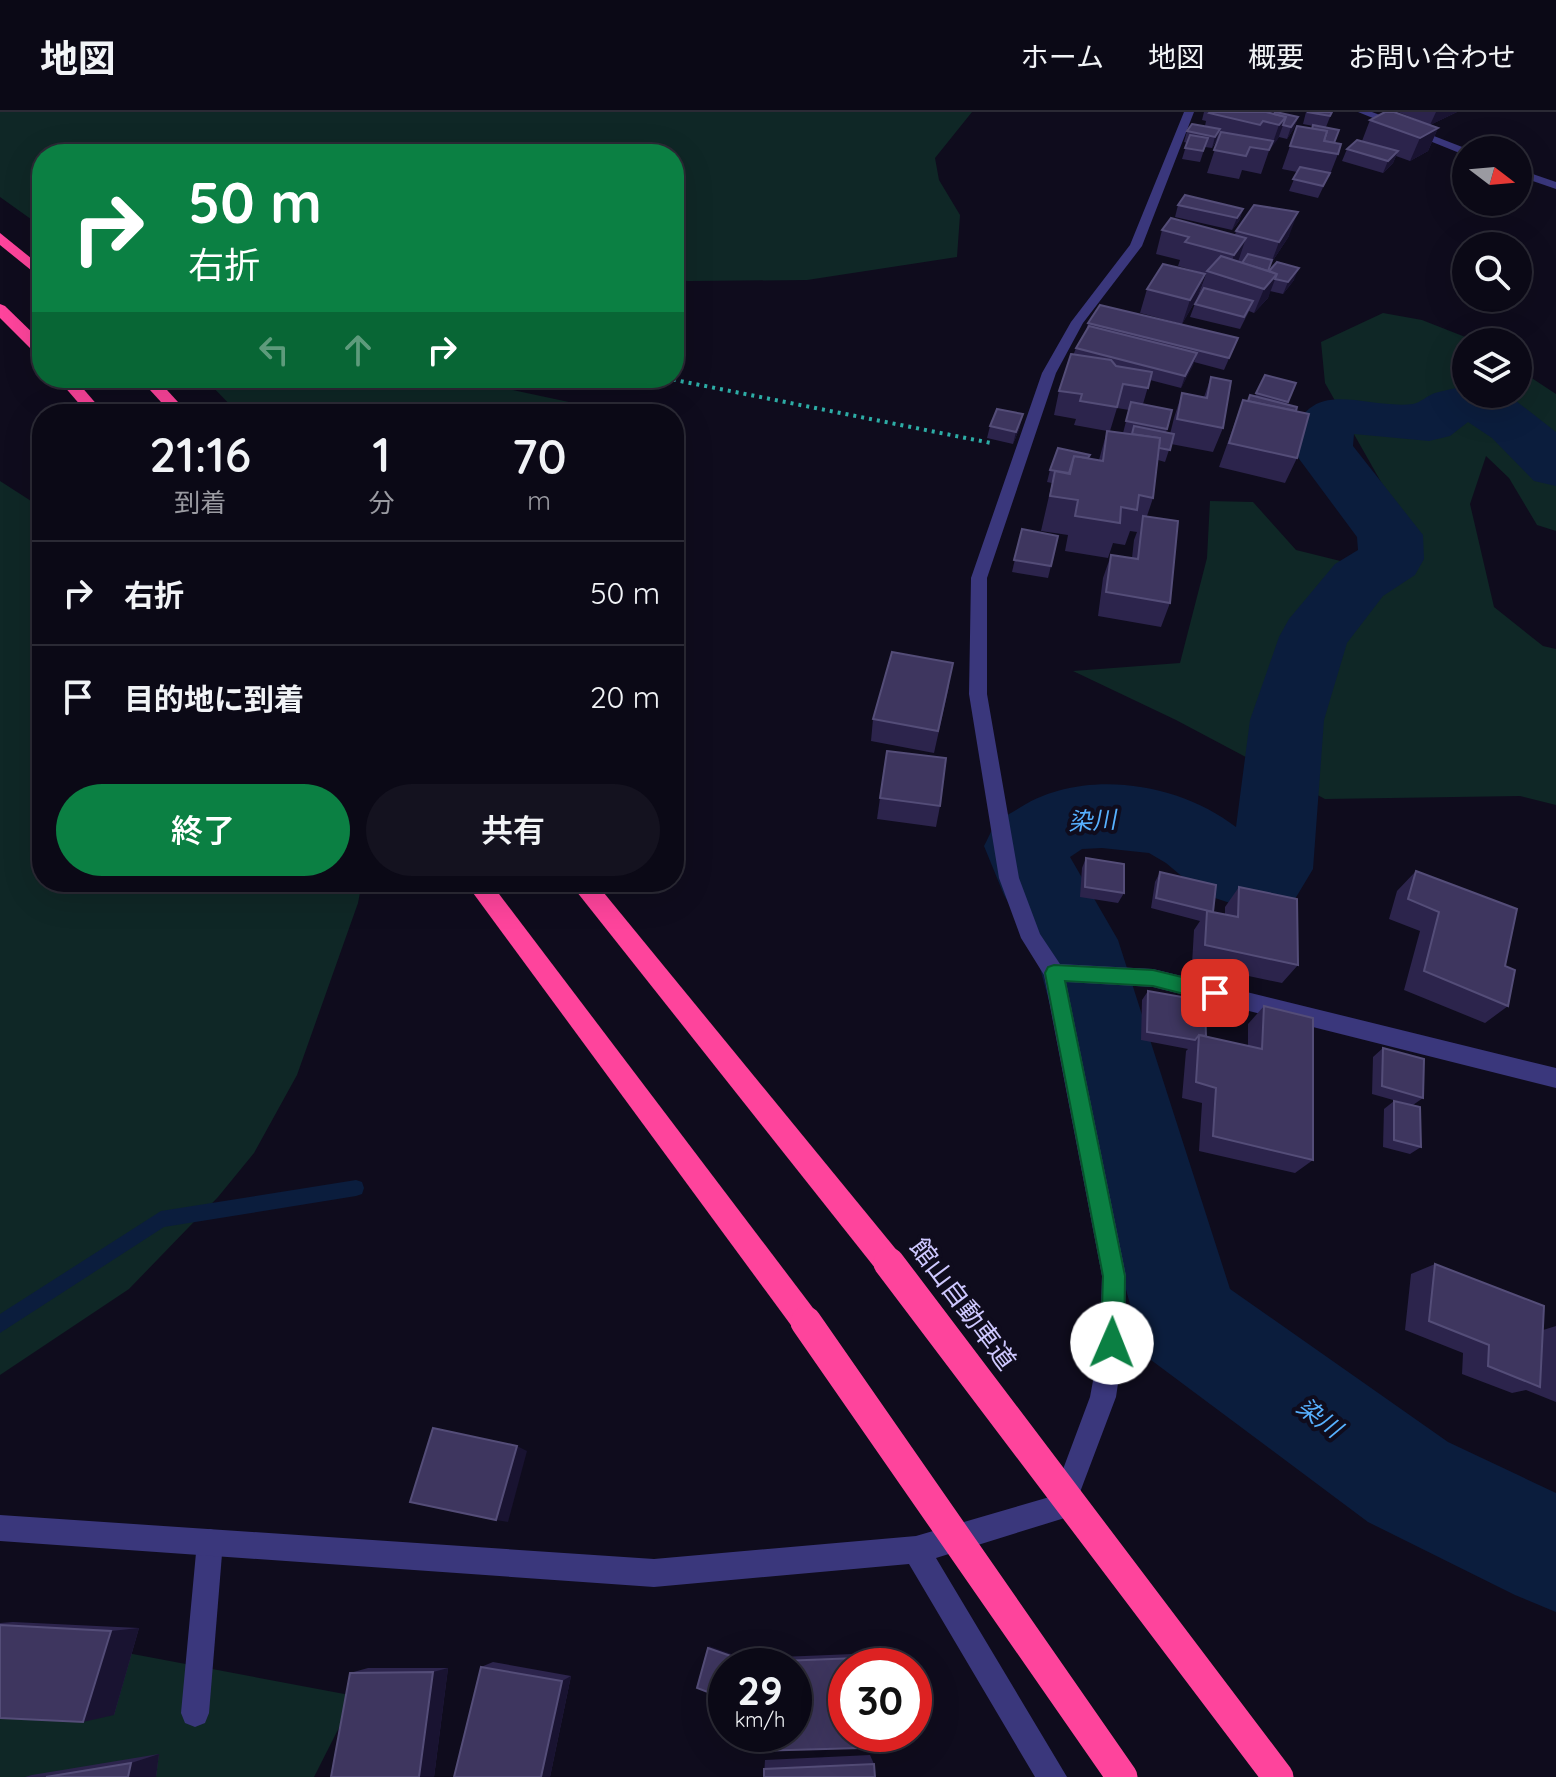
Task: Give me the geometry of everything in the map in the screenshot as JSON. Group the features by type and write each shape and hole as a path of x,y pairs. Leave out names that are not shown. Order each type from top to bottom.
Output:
{"highway":[{"path":"0,237 32,266"},
{"path":"0,309 32,341"},
{"path":"74,388 88,404"},
{"path":"156,388 172,404"},
{"path":"484,892 806,1322 1122,1777"},
{"name":"館山自動車道","path":"589,892 889,1263 1278,1777"}],"street":[{"path":"0,1528 654,1573 916,1550 1062,1507 1103,1397 1112,1343 1114,1276 1063,973 1031,938 1009,878 978,694 979,578 1049,373 1071,332 1136,246 1189,112"},
{"path":"1363,112 1452,147"},
{"path":"1532,177 1556,186"},
{"path":"1063,973 1153,978 1556,1078"},
{"path":"195,1713 210,1542"},
{"path":"916,1550 1052,1777"}],"path":[{"path":"684,382 1023,449"}],"green space":[{"path":"0,112 972,112 935,158 939,180 960,215 957,257 807,280 684,281 684,144 32,144 32,220 0,197"},
{"path":"1383,313 1422,320 1452,332 1452,408 1532,408 1532,378 1556,394 1556,531 1537,525 1509,478 1486,456 1470,504 1494,607 1543,646 1556,649 1556,805 1520,796 1325,799 1176,720 1073,671 1180,663 1207,558 1210,501 1253,502 1296,550 1409,578 1419,549 1325,383 1321,342"},
{"path":"214,388 503,388 578,404 229,404"},
{"path":"0,481 32,502 32,892 360,892 297,1075 254,1153 218,1197 129,1289 0,1375"},
{"path":"0,1629 355,1696 314,1777 0,1777"}],"building":[{"path":"1210,112 1266,112 1286,117 1279,125 1263,121 1260,125"},
{"path":"1275,112 1298,117 1291,127 1283,125 1286,117"},
{"path":"1307,112 1332,112 1330,116"},
{"path":"1385,112 1394,112 1438,128 1420,138 1370,120"},
{"path":"1192,124 1220,129 1215,137 1187,131"},
{"path":"1313,125 1339,130 1334,143 1324,141 1327,131 1312,129"},
{"path":"1297,126 1327,131 1324,141 1341,144 1338,154 1290,146"},
{"path":"1221,132 1273,141 1269,150 1250,147 1246,156 1214,150"},
{"path":"1190,135 1208,138 1203,151 1185,148"},
{"path":"1357,140 1398,151 1388,161 1347,149"},
{"path":"1300,167 1330,173 1323,186 1293,179"},
{"path":"1185,195 1243,209 1237,218 1178,205"},
{"path":"1254,205 1298,212 1279,242 1236,231"},
{"path":"1171,218 1246,238 1234,255 1185,242 1189,237 1162,230"},
{"path":"1248,254 1272,260 1268,271 1242,263"},
{"path":"1221,256 1277,274 1264,289 1207,271"},
{"path":"1277,262 1299,268 1288,282 1275,279 1277,274 1269,271"},
{"path":"1163,264 1205,274 1190,300 1147,289"},
{"path":"1204,288 1253,301 1244,317 1195,304"},
{"path":"1100,305 1238,338 1229,358 1088,323"},
{"path":"1089,326 1197,353 1185,376 1076,348"},
{"path":"1071,354 1111,360 1116,366 1152,372 1148,388 1123,384 1117,407 1080,401 1082,394 1059,391"},
{"path":"1265,375 1296,383 1288,402 1256,393"},
{"path":"1211,377 1231,381 1223,428 1177,419 1182,393 1207,398"},
{"path":"1250,395 1297,407 1296,411 1248,401"},
{"path":"1243,400 1309,414 1297,458 1229,443"},
{"path":"1131,402 1172,410 1167,429 1126,421"},
{"path":"997,409 1023,414 1016,432 990,426"},
{"path":"1134,426 1174,434 1170,450 1159,448 1160,438 1132,434"},
{"path":"1107,431 1160,438 1153,498 1139,495 1137,510 1121,507 1120,523 1075,516 1078,500 1050,496 1055,471 1070,474 1074,456 1103,461"},
{"path":"1058,448 1090,455 1088,458 1074,456 1069,473 1050,470"},
{"path":"1143,516 1178,521 1170,603 1106,592 1111,555 1138,559"},
{"path":"1022,529 1058,536 1051,566 1014,560"},
{"path":"892,652 953,663 938,731 873,719"},
{"path":"887,751 946,758 940,806 880,798"},
{"path":"1086,858 1124,864 1124,893 1085,887"},
{"path":"1416,871 1517,909 1505,966 1515,970 1508,1006 1424,971 1439,912 1408,899"},
{"path":"1160,872 1216,885 1213,912 1156,898"},
{"path":"1239,887 1297,899 1298,965 1205,945 1207,911 1238,917"},
{"path":"1148,991 1205,1001 1206,1036 1199,1035 1195,1040 1147,1032"},
{"path":"1264,1006 1313,1018 1313,1160 1213,1136 1216,1088 1196,1082 1199,1035 1262,1049"},
{"path":"1383,1048 1424,1059 1423,1098 1382,1086"},
{"path":"1394,1101 1420,1107 1421,1147 1394,1140"},
{"path":"1435,1264 1544,1306 1540,1387 1488,1366 1489,1345 1429,1321"},
{"path":"433,1428 517,1446 496,1520 410,1502"},
{"path":"0,1625 111,1631 83,1722 0,1718"},
{"path":"708,1648 708,1692 697,1688"},
{"path":"828,1659 828,1749 812,1749 812,1660"},
{"path":"481,1667 562,1681 541,1777 454,1777"},
{"path":"433,1672 419,1777 331,1777 350,1673"},
{"path":"131,1763 128,1777 46,1777"},
{"path":"874,1764 875,1777 764,1777 764,1769"}],"waterway":[{"name":"染川","path":"1556,467 1502,417 1478,405 1455,406 1429,423 1342,415 1325,425 1322,448 1390,535 1391,559 1359,580 1314,637 1287,720 1272,869 1263,880 1232,870 1195,840 1165,824 1102,816 1065,818 1025,846 1046,895 1075,940 1188,1323 1408,1482 1556,1554"},
{"path":"0,1324 161,1219 356,1188"}],"route":[{"path":"1112,1343 1114,1276 1054,973 1153,978 1215,993"}]}
